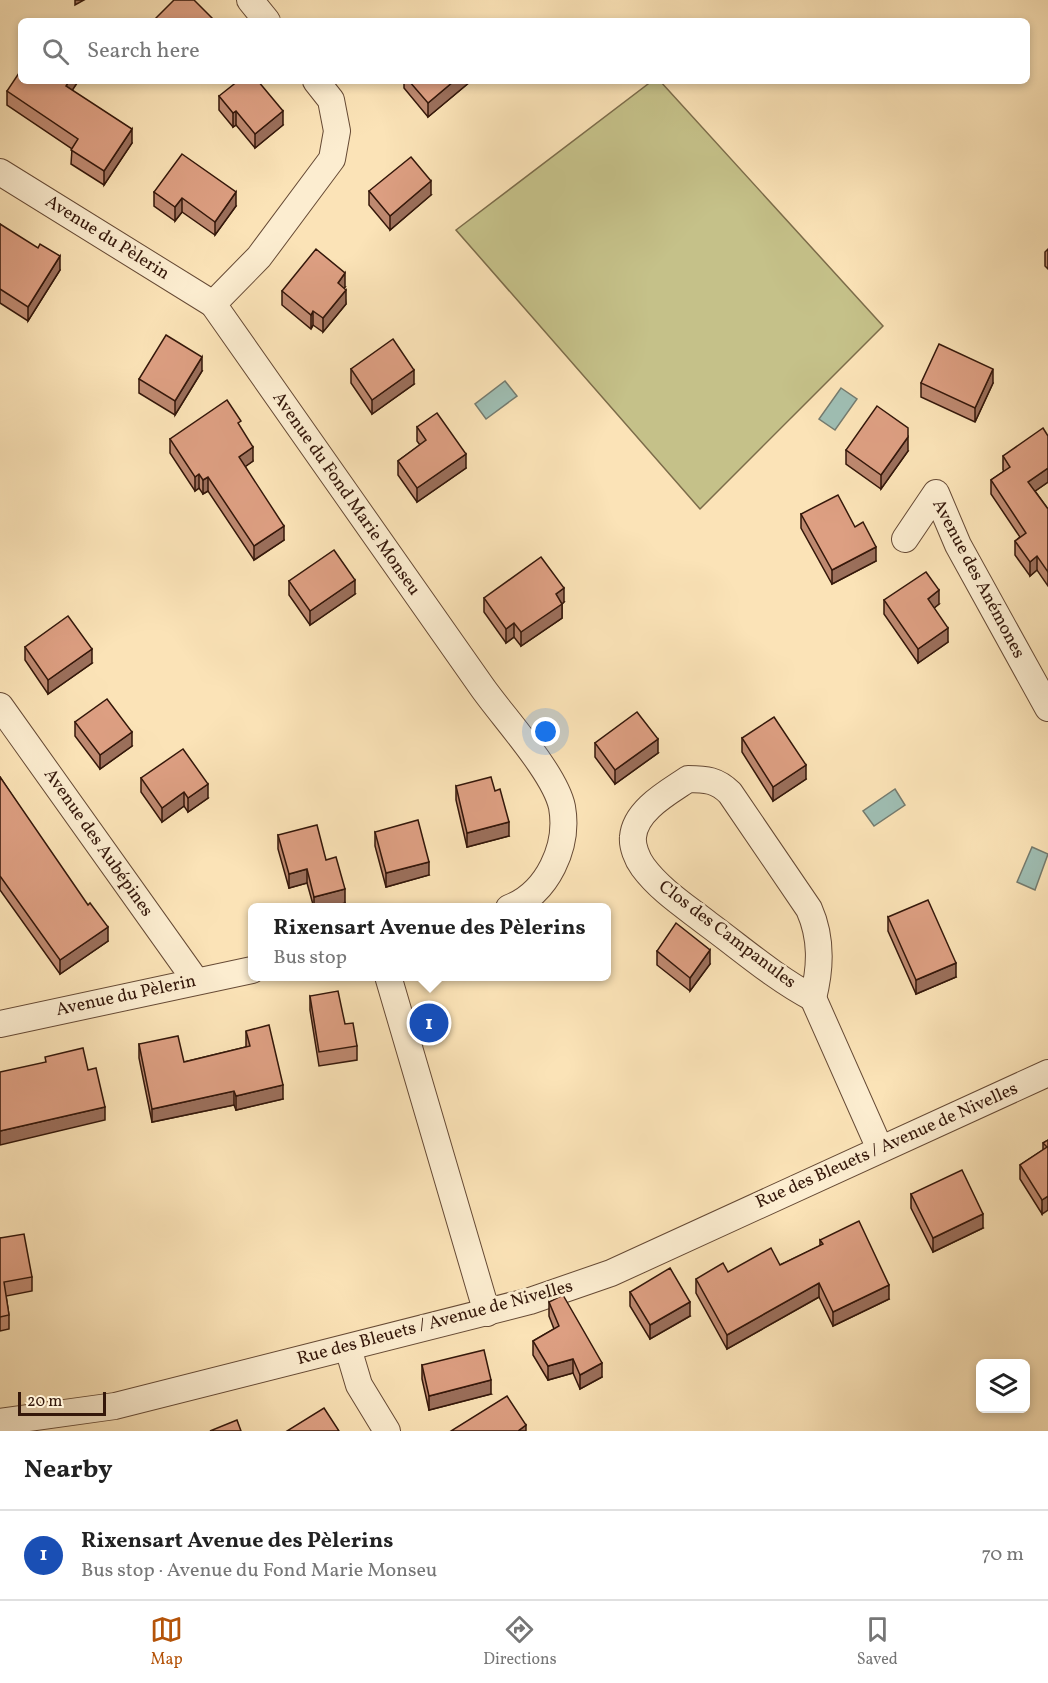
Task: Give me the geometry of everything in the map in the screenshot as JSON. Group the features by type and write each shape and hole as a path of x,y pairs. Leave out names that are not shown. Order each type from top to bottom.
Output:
{"street":[{"path":"250,0 265,18"},
{"path":"213,304 259,257 332,159 337,131 331,100 318,84"},
{"name":"Avenue du Pèlerin","path":"0,172 213,304"},
{"name":"Avenue du Fond Marie Monseu","path":"213,304 495,705 551,780 562,807 562,840 556,861 540,886 521,903"},
{"name":"Avenue des Anémones","path":"905,539 936,493 958,545 1048,708"},
{"name":"Avenue des Aubépines","path":"0,706 196,981"},
{"name":"Clos des Campanules","path":"813,998 817,981 818,930 809,909 730,793 721,784 707,779 688,779 670,791 638,822 633,836 634,850 641,865 660,886 749,956 813,998 880,1149"},
{"name":"Avenue du Pèlerin","path":"0,1024 248,971"},
{"path":"389,981 487,1312"},
{"name":"Rue des Bleuets / Avenue de Nivelles","path":"0,1422 43,1418 115,1406 487,1312 610,1273 1048,1073"},
{"path":"348,1348 359,1385 387,1431"}],"shaded area":[{"path":"648,84 663,84 883,326 700,509 456,230"}],"water":[{"path":"505,381 517,396 486,419 475,404"},
{"path":"841,388 857,399 835,430 819,419"},
{"path":"895,789 905,805 874,826 863,811"},
{"path":"1032,847 1048,854 1035,890 1017,882"}],"building":[{"path":"174,0 194,0 212,18 156,18"},
{"path":"18,74 18,84 67,84 66,86 132,129 104,171 71,150 78,139 7,91"},
{"path":"234,84 260,84 283,111 255,134 236,111 233,113 219,96"},
{"path":"412,84 450,84 428,103"},
{"path":"182,154 236,192 215,222 182,198 175,207 154,192"},
{"path":"411,157 431,181 390,216 369,191"},
{"path":"0,224 38,248 40,244 60,256 28,307 0,289"},
{"path":"316,249 345,273 338,283 346,290 323,318 313,311 311,315 282,291"},
{"path":"166,335 202,357 175,401 139,379"},
{"path":"393,339 414,370 372,400 351,369"},
{"path":"939,344 993,369 975,408 921,383"},
{"path":"227,400 241,421 238,423 253,447 239,457 284,526 254,546 208,477 203,480 199,474 195,477 170,439"},
{"path":"877,406 908,428 908,437 881,475 846,450"},
{"path":"437,413 466,454 417,488 398,461 426,440 417,427"},
{"path":"1043,428 1048,436 1048,468 1028,482 1048,509 1048,572 1037,556 1030,562 1015,541 1026,533 991,480 1010,467 1003,456"},
{"path":"838,495 855,527 863,522 876,547 832,570 801,514"},
{"path":"334,550 355,580 310,611 289,581"},
{"path":"541,557 564,588 556,594 562,604 521,632 514,623 506,629 484,598"},
{"path":"926,572 939,590 928,599 948,628 918,649 884,600"},
{"path":"68,616 92,649 48,680 25,647"},
{"path":"107,699 132,732 100,755 75,722"},
{"path":"637,712 658,739 615,770 595,743"},
{"path":"774,717 806,765 773,787 742,738"},
{"path":"183,749 208,784 188,798 184,792 162,808 141,778"},
{"path":"0,777 88,905 90,903 108,927 60,960 0,876"},
{"path":"491,777 495,791 500,789 509,822 467,833 456,786"},
{"path":"418,820 429,862 386,873 375,832"},
{"path":"317,825 326,860 336,857 345,889 314,897 307,869 289,874 278,835"},
{"path":"928,900 956,963 916,980 888,917"},
{"path":"676,923 710,950 690,978 657,951"},
{"path":"338,991 345,1024 353,1023 357,1046 319,1052 310,996"},
{"path":"269,1025 283,1085 236,1096 234,1091 152,1109 139,1044 178,1036 184,1062 250,1046 246,1031"},
{"path":"83,1048 88,1070 96,1068 105,1107 0,1131 0,1072 46,1062 45,1057"},
{"path":"1048,1140 1048,1196 1042,1200 1020,1165 1047,1147 1043,1143"},
{"path":"962,1170 983,1214 933,1238 911,1194"},
{"path":"859,1221 889,1285 833,1312 819,1283 727,1335 696,1279 723,1263 728,1272 771,1248 780,1265 823,1244 820,1240"},
{"path":"24,1234 32,1277 4,1282 9,1315 0,1317 0,1238"},
{"path":"670,1268 690,1302 650,1325 630,1292"},
{"path":"563,1295 602,1363 580,1375 573,1359 548,1366 533,1341 559,1326 549,1302"},
{"path":"484,1350 491,1380 429,1396 422,1365"},
{"path":"507,1396 526,1425 518,1431 451,1431"},
{"path":"324,1408 339,1431 287,1431"},
{"path":"237,1420 241,1431 210,1431"}],"place":[{"name":"Rixensart Avenue des Pèlerins","path":"429,1023"}]}
